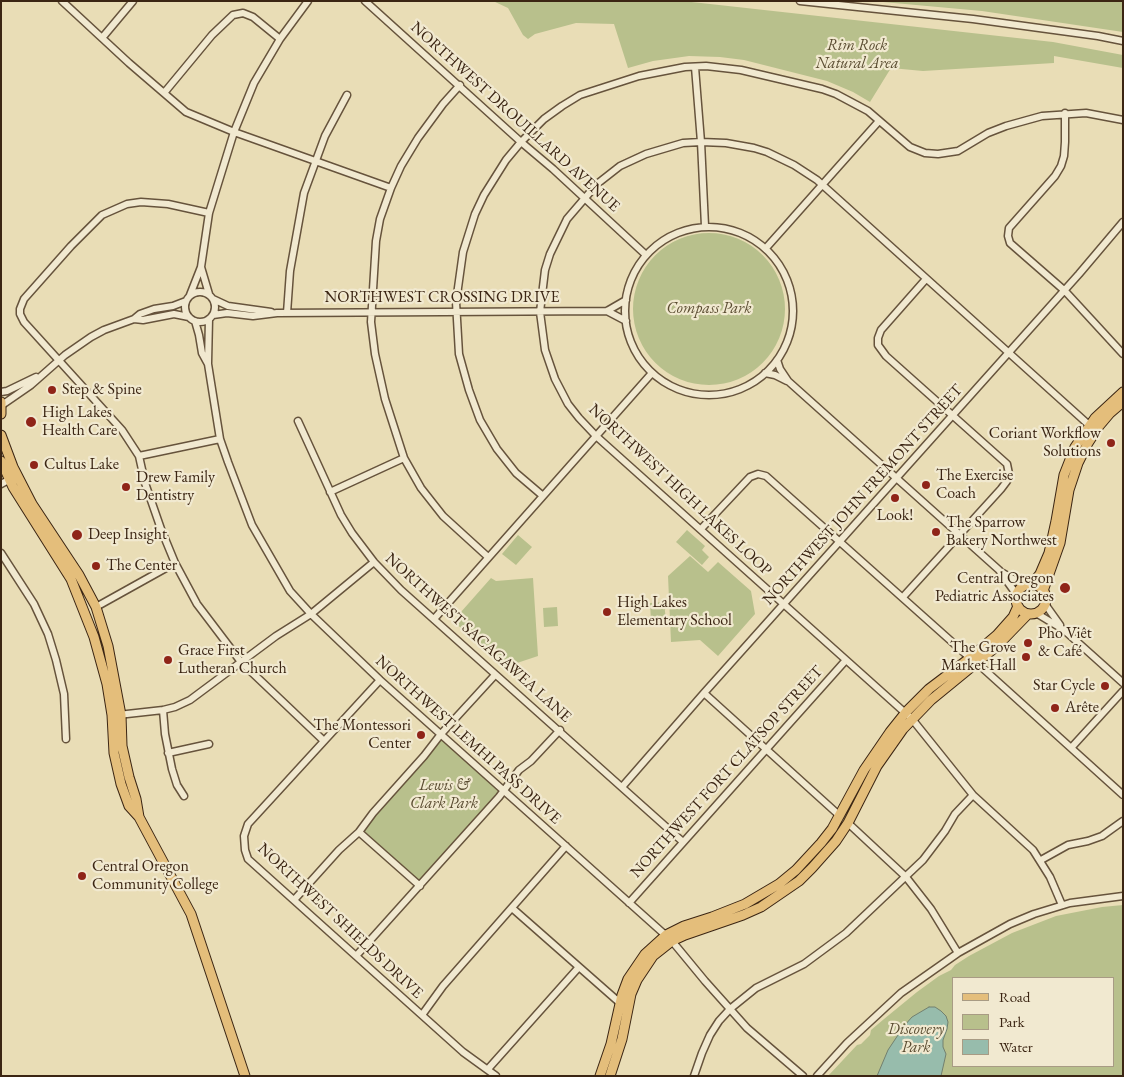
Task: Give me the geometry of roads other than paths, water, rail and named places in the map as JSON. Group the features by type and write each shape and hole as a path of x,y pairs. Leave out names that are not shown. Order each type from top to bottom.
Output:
{"main road":[{"path":"974,661 1013,617 1018,606 1017,595 1020,589 1028,585 1040,574 1049,553 1064,475 1075,447 1089,425 1101,411 1123,392"},
{"path":"1042,591 1060,543 1069,490 1078,463 1099,426 1123,402"},
{"path":"1,435 9,480 32,504 79,575 96,606 108,646 116,715 139,817 191,914 246,1076"},
{"path":"1,461 9,480 26,509 71,579 98,652 116,715"},
{"path":"610,1076 619,1048 631,994 637,980 653,956 669,938 743,915 781,894 812,868 830,848 848,823 877,766 899,734 909,715 929,689 974,661 1002,641 1032,614 1042,610 1045,604 1045,597 1042,591 1037,586 1028,585"},
{"path":"1018,606 1022,611 1032,614"},
{"path":"600,1076 611,1044 620,1003 628,979 645,954 684,926 745,904 779,884 810,856 822,843 840,816 864,770 890,732 909,715"}],"street":[{"path":"62,1 186,112 234,132 391,188"},
{"path":"102,38 133,1"},
{"path":"192,319 185,310 201,267 209,213 234,132 254,83 280,39 308,1"},
{"name":"NORTHWEST DROUILLARD AVENUE","path":"365,1 646,255"},
{"path":"800,1 973,20 1123,41"},
{"path":"164,94 212,35 233,15 243,13 253,17 280,39"},
{"path":"695,67 705,226"},
{"path":"543,496 516,473 497,449 480,420 459,354 456,312 457,292 463,252 475,214 495,176 521,142 544,119 580,95 661,70 721,67 822,89 850,100 868,111 910,147 925,153 938,154 958,151 988,133 1042,116 1091,113 1123,120"},
{"path":"460,85 443,104 418,138 401,166 391,188 380,219 376,241 371,312 375,354 385,399 404,458 421,488 443,516 488,557"},
{"path":"287,313 290,271 304,193 325,136 347,95"},
{"path":"1065,114 1064,156 1061,166 1055,176 1009,228 1008,236 1010,243 1064,291 1123,354"},
{"path":"766,248 879,121"},
{"name":"NORTHWEST HIGH LAKES LOOP","path":"1062,905 1041,860 1024,840 973,795 909,715 596,436 573,410 555,378 545,350 540,312 543,277 550,254 567,219 584,197 608,175 633,160 683,143 740,144 767,152 794,165 822,185 1089,425"},
{"path":"209,213 168,204 141,202 114,208 92,223 24,299 20,309 24,322 122,430 139,456 145,483 161,529 197,604 241,662 324,741"},
{"name":"NORTHWEST JOHN FREMONT STREET","path":"622,787 1122,225"},
{"path":"705,226 734,230 759,242 766,248 777,261 788,280 794,301 792,331 777,360 765,373 746,386 725,394 696,394 677,388 652,373 635,351 629,339 626,321 628,286 633,274 646,255 677,233 705,226"},
{"path":"134,319 143,320 174,314 204,322 211,317 215,307 201,267"},
{"path":"903,598 1001,489 1007,481 1009,474 1007,464 883,353 877,343 881,330 926,279"},
{"path":"2,407 78,345 104,330 154,309 173,306 200,291 211,297"},
{"name":"NORTHWEST CROSSING DRIVE","path":"211,297 228,306 278,313"},
{"name":"NORTHWEST CROSSING DRIVE","path":"607,311 626,300"},
{"name":"NORTHWEST CROSSING DRIVE","path":"211,317 227,313 253,316 278,313 607,311 626,321"},
{"name":"NORTHWEST LEMHI PASS DRIVE","path":"211,317 208,364 220,439 252,525 290,591 311,614 380,680 669,938 730,1009 762,1041 803,1076"},
{"name":"NORTHWEST LEMHI PASS DRIVE","path":"192,319 200,335 202,353 208,364"},
{"path":"777,360 780,369 788,381 998,570 1017,595"},
{"path":"434,619 652,373"},
{"path":"765,373 788,381"},
{"path":"1,392 42,374"},
{"name":"NORTHWEST SACAGAWEA LANE","path":"298,421 330,492 352,533 374,562 401,590 495,675 560,730 683,842"},
{"path":"139,456 220,439"},
{"path":"330,492 404,458"},
{"path":"701,530 747,479 761,474 771,479 1123,795"},
{"path":"1,553 34,604 48,634 64,694 66,739"},
{"path":"116,715 162,710 175,707 190,700 276,636 311,614 374,562"},
{"path":"96,606 176,563"},
{"path":"998,570 1028,585"},
{"path":"1045,604 1064,630 1123,683"},
{"path":"1032,614 1064,630"},
{"name":"NORTHWEST FORT CLATSOP STREET","path":"629,903 846,660"},
{"path":"294,900 339,850 359,832 372,813 495,675"},
{"name":"NORTHWEST SHIELDS DRIVE","path":"380,680 298,772 282,785 248,824 244,836 245,850 248,859 464,1052 496,1076"},
{"path":"1071,748 1123,690"},
{"path":"704,693 840,816"},
{"path":"162,710 168,753 175,778 184,796"},
{"path":"356,956 504,792 519,770 532,761 560,730"},
{"path":"168,753 209,744"},
{"path":"694,1076 710,1035 730,1009 756,988 804,964 846,933 906,877 936,845 955,814 973,795"},
{"path":"1041,860 1068,845 1102,836 1123,821"},
{"path":"848,823 906,877 931,909 958,953"},
{"path":"359,832 420,886"},
{"path":"422,1015 443,986 566,846"},
{"path":"817,1076 847,1043 895,998 958,953 1010,924 1062,905 1123,896"},
{"path":"512,908 620,1003"},
{"path":"488,1069 580,967"}],"water":[{"path":"929,1007 935,1007 941,1011 946,1016 948,1022 943,1040 946,1054 941,1076 877,1076 888,1050 904,1026 912,1017"}],"place":[{"name":"Step & Spine","path":"52,390"},
{"name":"High Lakes Health Care","path":"31,422"},
{"name":"Coriant Workflow Solutions","path":"1111,443"},
{"name":"Cultus Lake","path":"34,465"},
{"name":"The Exercise Coach","path":"926,485"},
{"name":"Drew Family Dentistry","path":"126,487"},
{"name":"Look!","path":"895,498"},
{"name":"The Sparrow Bakery Northwest","path":"936,532"},
{"name":"Deep Insight","path":"77,535"},
{"name":"The Center","path":"96,566"},
{"name":"Central Oregon Pediatric Associates","path":"1065,588"},
{"name":"High Lakes Elementary School","path":"607,612"},
{"name":"Pho Viêt & Café","path":"1028,643"},
{"name":"The Grove Market Hall","path":"1026,657"},
{"name":"Grace First Lutheran Church","path":"168,660"},
{"name":"Star Cycle","path":"1105,686"},
{"name":"Arête","path":"1055,708"},
{"name":"The Montessori Center","path":"421,735"},
{"name":"Central Oregon Community College","path":"82,876"}],"park label":[{"name":"Rim Rock Natural Area","path":"857,55"},
{"name":"Compass Park","path":"709,309"},
{"name":"Lewis & Clark Park","path":"444,795"},
{"name":"Discovery Park","path":"916,1039"}]}
